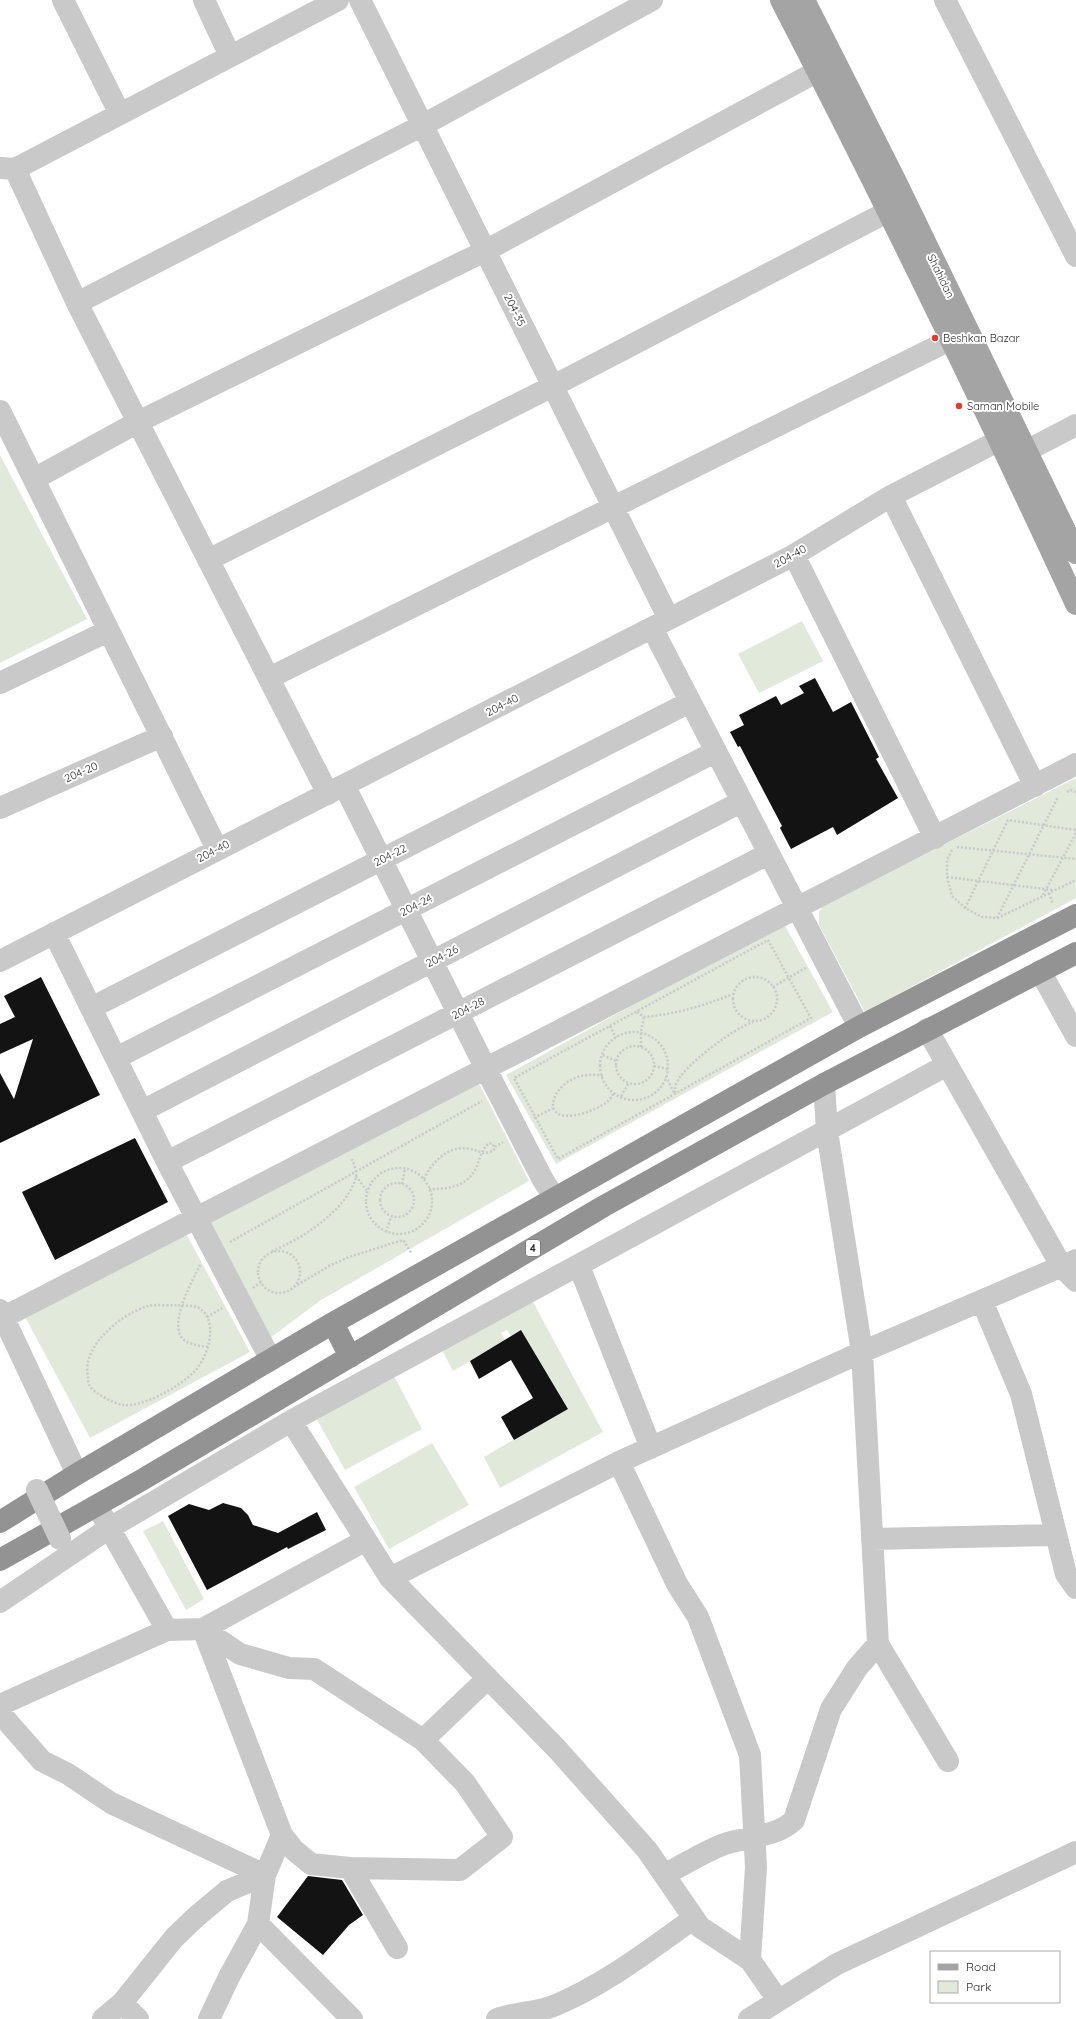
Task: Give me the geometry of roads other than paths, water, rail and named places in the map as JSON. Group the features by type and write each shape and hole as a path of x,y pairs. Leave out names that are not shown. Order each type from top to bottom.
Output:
{"highway":[{"path":"0,1522 77,1474 333,1323 859,1027 1076,915"},
{"name":"4","path":"0,1560 96,1506 604,1206 824,1084 927,1029 1076,953"},
{"path":"333,1323 350,1357"}],"main road":[{"path":"781,0 889,211 950,340 1000,440 1076,604"},
{"name":"Shahidan","path":"804,0 898,187 1026,451 1075,548"}],"street":[{"path":"63,0 120,114"},
{"path":"204,0 230,56"},
{"path":"336,0 120,114 8,168 269,678 336,790 381,860 486,1069 555,1198"},
{"name":"204-35","path":"360,0 614,508 690,702 796,909 859,1027"},
{"path":"77,303 423,125 652,0"},
{"path":"945,0 1076,256"},
{"path":"34,479 138,422 485,251 818,71"},
{"path":"208,560 553,386 889,211"},
{"path":"269,678 950,340"},
{"path":"0,411 217,849"},
{"path":"1026,451 1076,425"},
{"name":"204-40","path":"0,961 794,555 891,496 1000,440"},
{"path":"891,496 1043,793"},
{"path":"794,555 945,842"},
{"path":"0,683 108,631"},
{"name":"204-22","path":"91,1008 690,702"},
{"name":"204-20","path":"0,808 162,736"},
{"name":"204-24","path":"116,1058 716,752"},
{"path":"77,1474 2,1314 197,1218 796,909 945,842 1043,793 1076,764"},
{"name":"204-26","path":"142,1111 741,802"},
{"name":"204-28","path":"167,1162 768,854"},
{"path":"54,933 167,1162 264,1347 272,1359"},
{"path":"1040,971 1076,1036"},
{"path":"390,1578 619,1462 862,1352 982,1301 1071,1269 947,1065 927,1029"},
{"path":"0,1602 108,1529 291,1421 947,1065"},
{"path":"824,1084 827,1131 862,1352 878,1644 948,1761"},
{"path":"579,1266 651,1448"},
{"path":"982,1301 1021,1394 1066,1574 1076,1588"},
{"path":"291,1421 390,1578 562,1755 647,1850 700,1928 750,1960 778,2000"},
{"path":"619,1462 677,1584 698,1617 750,1755 756,1867 750,1960"},
{"path":"36,1490 60,1538"},
{"path":"96,1506 167,1630"},
{"path":"872,1539 1056,1535"},
{"path":"0,1704 167,1630 203,1629 366,1540"},
{"path":"203,1629 240,1654 289,1668 314,1669 423,1740 465,1783 502,1837 460,1870 350,1868 312,1864 294,1850 282,1835 203,1629"},
{"path":"664,1875 720,1846 736,1840 754,1837 786,1827 794,1820 831,1708 857,1668 878,1644"},
{"path":"423,1740 488,1678"},
{"path":"0,1714 42,1761 68,1774 111,1804 265,1875"},
{"path":"209,2019 229,1977 258,1924 265,1875 282,1835"},
{"path":"749,2019 837,1964 1076,1852"},
{"path":"350,1868 397,1948"},
{"path":"103,2019 122,2003 174,1938 197,1916 227,1891 265,1875"},
{"path":"497,2019 554,2006 575,1996 614,1975 693,1919"},
{"path":"258,1924 352,2019"},
{"path":"122,2003 138,2019"}],"place":[{"name":"Beshkan Bazar","path":"935,338"},
{"name":"Saman Mobile","path":"959,406"}]}
